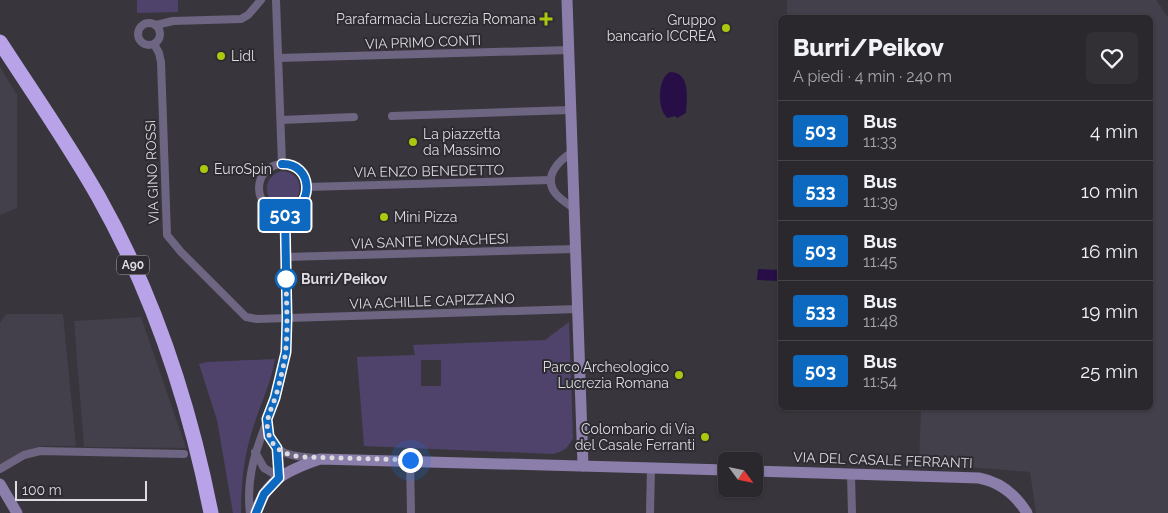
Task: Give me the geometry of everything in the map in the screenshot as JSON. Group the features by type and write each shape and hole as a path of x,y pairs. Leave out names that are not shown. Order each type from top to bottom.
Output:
{"highway":[{"name":"A90","path":"0,42 97,195 139,278 158,323 179,382 197,449 211,513"}],"street":[{"path":"154,44 143,44 139,39 138,31 145,24 156,26 173,21 241,19 251,13 261,0"},
{"path":"276,0 282,164"},
{"path":"567,0 583,466"},
{"name":"VIA GINO ROSSI","path":"156,26 160,35 154,44 161,62 167,228 169,238 246,316 257,320 287,318"},
{"name":"VIA PRIMO CONTI","path":"278,58 569,50"},
{"path":"392,116 571,110"},
{"path":"281,120 354,117"},
{"path":"573,152 562,158 556,165 551,180 555,193 574,209"},
{"path":"282,164 290,164 300,170 307,187 306,195 300,205 286,212 270,208 259,192 260,180 265,172 271,167 282,164"},
{"name":"VIA ENZO BENEDETTO","path":"307,187 551,180"},
{"path":"250,513 250,481 255,452 275,398 286,352 287,318 284,222 286,212"},
{"name":"VIA SANTE MONACHESI","path":"285,257 576,249"},
{"name":"VIA ACHILLE CAPIZZANO","path":"287,318 578,309"},
{"path":"267,419 269,436 277,448 289,455 320,459 718,470"},
{"path":"277,448 279,478"},
{"path":"560,465 573,457 582,448"},
{"path":"0,468 24,455 40,450 184,454"},
{"path":"255,452 263,467 279,478"},
{"path":"256,513 264,494 279,478 292,469 320,459"},
{"path":"410,460 411,513"},
{"path":"650,468 650,513"},
{"name":"VIA DEL CASALE FERRANTI","path":"763,471 984,479 1001,486 1013,494 1027,513"},
{"path":"850,474 852,513"},
{"path":"0,484 17,513"}],"shaded area":[{"path":"137,0 178,0 178,12 137,13"},
{"path":"787,0 1156,0 1168,17 1168,513 1036,513 1030,472 919,463 921,410 1153,410 1153,15 787,15"},
{"path":"0,67 17,95 17,208 0,215"},
{"path":"670,72 682,76 686,87 686,113 677,118 675,116 668,118 664,114 660,102 663,81"},
{"path":"282,171 290,173 295,177 299,182 300,188 296,199 290,203 283,204 271,200 267,189 270,178"},
{"path":"758,269 778,270 778,281 757,280"},
{"path":"6,314 63,314 76,446 41,446 22,452 0,465 0,323"},
{"path":"141,317 186,448 84,447 74,321"},
{"path":"569,322 573,438 563,450 553,454 364,446 357,357 415,355 413,345 545,340","holes":["421,360 441,360 441,386 421,386"]},
{"path":"275,359 245,458 241,513 233,513 217,420 199,364"}],"bus line":[{"name":"503","path":"256,513 264,494 279,478 277,448 269,436 267,419 275,398 286,352 287,318 284,222 286,212 300,205 307,191 307,183 300,170 294,166 282,164"}],"place":[{"name":"Parafarmacia Lucrezia Romana","path":"546,19"},
{"name":"Gruppo bancario ICCREA","path":"726,28"},
{"name":"Lidl","path":"221,56"},
{"name":"La piazzetta da Massimo","path":"413,142"},
{"name":"EuroSpin","path":"204,169"},
{"name":"Mini Pizza","path":"384,217"},
{"name":"Burri/Peikov","path":"286,279"},
{"name":"Parco Archeologico Lucrezia Romana","path":"679,375"},
{"name":"Colombario di Via del Casale Ferranti","path":"705,437"}],"route":[{"path":"286,279 286,273 287,318 284,363 275,398 267,419 268,434 273,443 287,454 302,457 410,460"}]}
